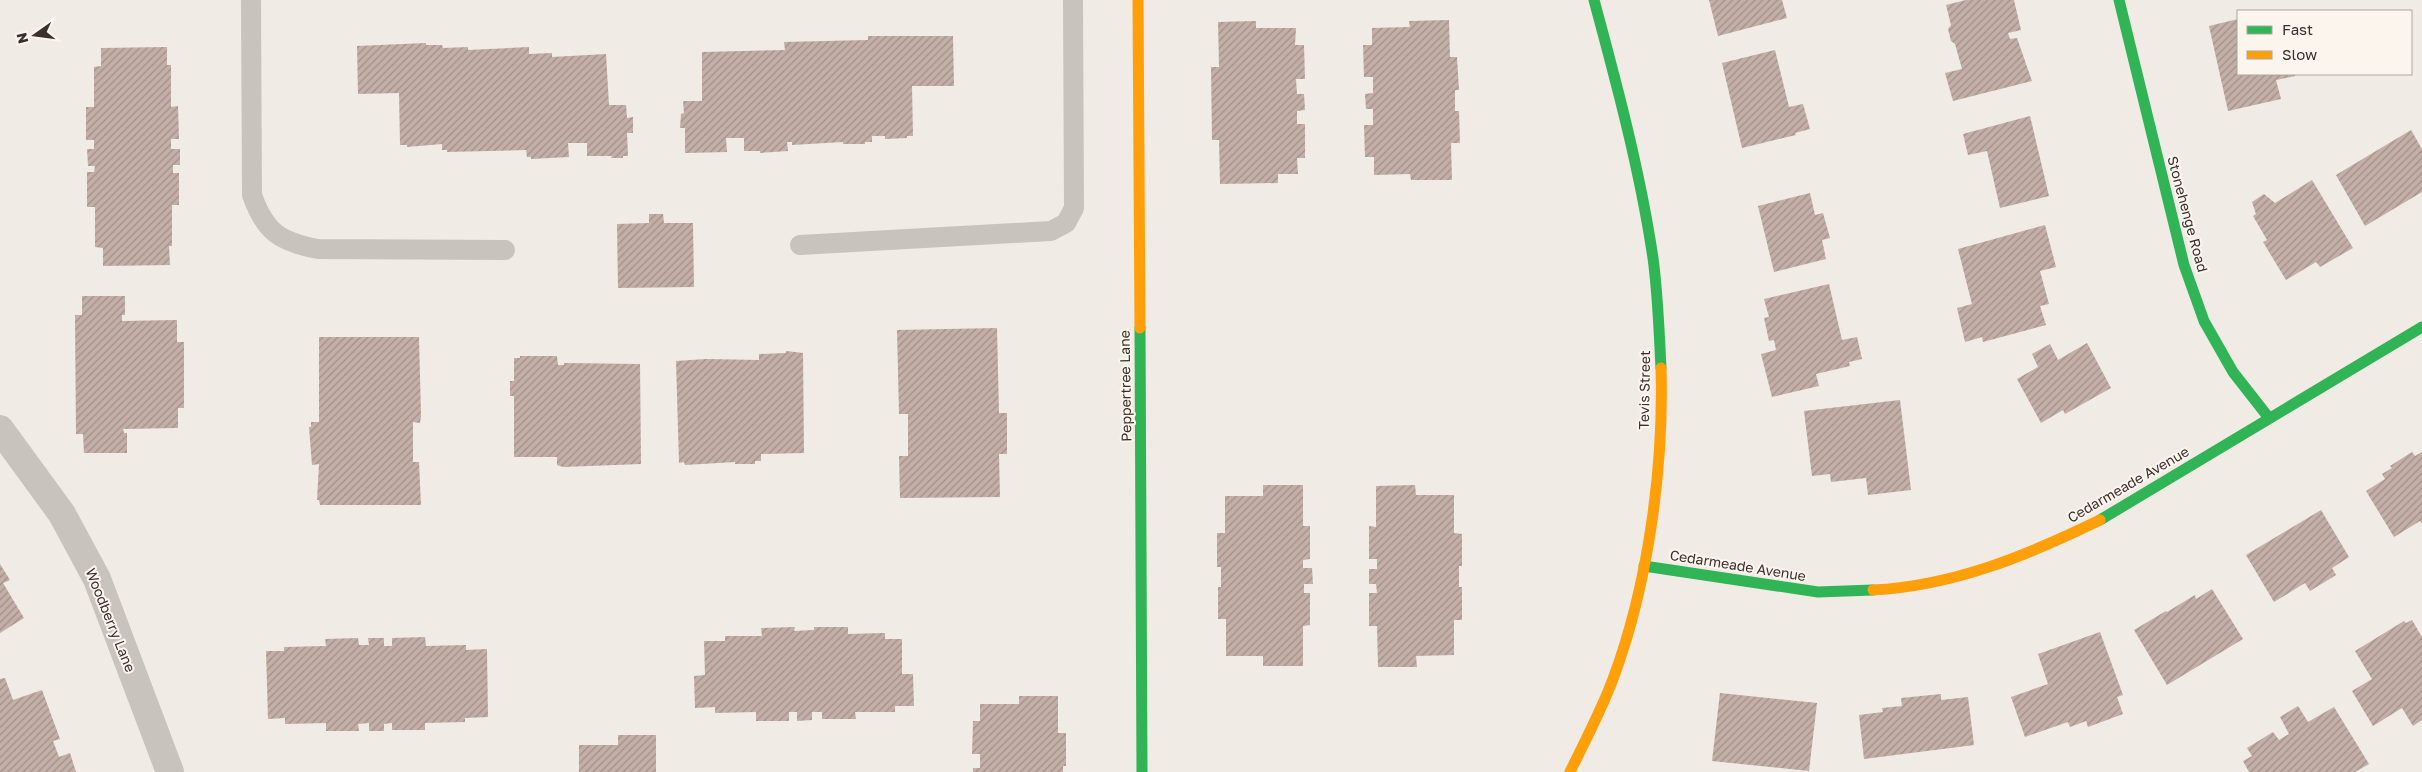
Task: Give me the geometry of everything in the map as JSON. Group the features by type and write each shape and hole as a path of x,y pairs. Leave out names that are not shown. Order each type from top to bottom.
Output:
{"street":[{"name":"Peppertree Lane","path":"1138,0 1142,772"},
{"name":"Tevis Street","path":"1570,772 1593,727 1623,649 1644,566 1654,502 1661,386 1658,309 1645,206 1623,106 1594,0"},
{"name":"Stonehenge Road","path":"2119,0 2184,265 2209,329 2233,372 2269,418"},
{"name":"Cedarmeade Avenue","path":"1644,566 1818,592 1888,589 1957,577 2024,556 2099,520 2422,327"},
{"name":"Woodberry Lane","path":"0,429 62,514 97,579 170,772"}],"lane":[{"path":"251,0 252,195 258,213 273,232 294,245 318,249 505,250"},
{"path":"800,245 1051,231 1066,223 1074,208 1073,0"}],"building":[{"path":"1709,0 1782,0 1787,18 1718,36"},
{"path":"1966,0 2014,0 2021,30 2008,33 2010,39 2017,38 2032,81 1953,101 1945,73 1962,69 1955,44 1951,41 1948,29 1951,25 1946,5"},
{"path":"2237,19 2237,75 2295,75 2276,80 2281,99 2228,111 2209,26"},
{"path":"1449,20 1450,57 1457,57 1459,90 1455,90 1455,111 1459,111 1460,143 1451,143 1452,180 1411,180 1410,174 1374,175 1374,157 1365,157 1364,125 1373,125 1373,109 1366,109 1365,94 1373,93 1373,77 1364,77 1363,45 1372,45 1372,28 1410,27 1409,21"},
{"path":"1256,21 1256,28 1296,28 1295,45 1304,45 1305,79 1296,79 1297,94 1304,94 1305,110 1297,111 1297,124 1305,124 1305,158 1297,158 1298,174 1278,174 1278,183 1220,184 1219,140 1212,140 1211,67 1219,67 1218,22"},
{"path":"868,36 953,36 954,86 912,86 913,136 885,139 885,136 872,136 872,142 865,142 865,144 843,144 843,142 792,145 792,142 787,142 788,151 760,153 760,151 744,151 744,138 726,138 727,152 685,153 685,128 680,128 681,114 684,113 683,101 702,101 702,52 785,50 784,42 868,40"},
{"path":"426,43 426,45 442,45 443,48 468,47 468,50 529,47 529,54 552,53 552,57 606,54 609,105 626,105 627,118 633,117 633,133 627,133 628,156 611,158 612,156 587,156 587,143 568,143 569,157 531,159 531,157 527,157 526,150 447,152 447,150 442,150 442,144 407,147 407,145 400,145 399,93 358,94 357,46"},
{"path":"167,47 167,65 171,65 171,107 178,106 179,139 171,139 171,149 180,149 180,165 173,165 173,173 179,173 179,205 172,205 172,246 169,246 170,265 103,266 103,248 95,247 95,207 87,207 87,172 94,172 95,166 88,166 87,149 94,149 94,140 86,140 86,107 94,107 94,67 101,66 101,48"},
{"path":"1775,50 1789,107 1803,104 1810,129 1795,133 1796,135 1742,148 1722,63"},
{"path":"2030,116 2049,196 2000,208 1987,151 1968,155 1963,134"},
{"path":"2411,130 2422,149 2422,192 2365,226 2336,175"},
{"path":"2312,180 2353,248 2320,267 2316,262 2286,280 2263,242 2267,240 2253,216 2256,214 2252,202 2264,194 2275,203"},
{"path":"1810,193 1815,215 1823,213 1830,238 1822,240 1826,259 1774,272 1758,206"},
{"path":"649,214 663,214 664,223 693,223 694,287 618,288 617,224 649,223"},
{"path":"2045,225 2056,267 2040,271 2049,304 2040,306 2046,325 1983,342 1982,337 1965,342 1957,308 1972,304 1958,249"},
{"path":"1829,284 1842,340 1857,337 1862,359 1849,362 1850,366 1816,374 1819,386 1772,397 1761,354 1776,350 1774,340 1769,341 1764,318 1769,317 1764,299"},
{"path":"82,296 125,296 125,315 122,315 122,321 177,320 177,342 184,342 184,408 178,408 178,428 123,429 124,433 127,433 127,453 84,453 83,434 76,434 75,315 82,315"},
{"path":"997,328 999,413 1007,413 1007,454 999,454 1000,497 900,498 899,456 908,456 908,414 899,414 897,330"},
{"path":"319,337 419,337 421,416 420,423 413,422 413,462 419,462 421,505 320,505 319,500 317,500 319,464 312,465 309,427 311,427 311,422 319,422"},
{"path":"2087,343 2111,388 2065,414 2063,410 2041,423 2017,379 2038,367 2032,354 2050,344 2058,360"},
{"path":"786,351 803,353 804,453 761,454 761,461 755,461 755,464 735,464 735,462 685,465 684,462 679,463 676,361 706,359 759,360 759,354 786,353"},
{"path":"520,356 557,356 558,365 564,365 564,363 640,364 641,464 563,467 557,465 557,457 514,457 514,396 510,396 510,381 514,381 514,358 520,358"},
{"path":"1900,400 1911,490 1868,495 1866,478 1831,482 1830,474 1812,476 1804,411"},
{"path":"2412,452 2415,456 2422,452 2422,524 2420,521 2394,537 2366,491 2385,479 2382,474 2392,468 2390,466"},
{"path":"1263,485 1303,485 1303,526 1310,526 1310,559 1303,560 1303,568 1312,568 1313,584 1304,584 1304,593 1310,593 1310,625 1303,626 1303,666 1263,666 1263,656 1226,656 1226,619 1218,619 1218,587 1221,587 1221,567 1217,567 1217,533 1225,533 1225,496 1263,496"},
{"path":"1415,485 1416,495 1454,495 1454,533 1462,534 1462,566 1459,566 1459,587 1462,587 1462,620 1454,620 1454,655 1416,656 1417,667 1378,667 1377,626 1369,626 1369,593 1377,593 1376,584 1369,584 1369,569 1377,569 1377,559 1369,559 1369,526 1376,527 1376,486"},
{"path":"2321,510 2349,557 2332,568 2336,575 2310,591 2305,583 2274,602 2246,555"},
{"path":"0,564 10,580 3,583 24,618 0,633"},
{"path":"2212,589 2243,639 2167,685 2134,630 2195,595 2196,599"},
{"path":"2412,620 2422,637 2422,720 2413,726 2402,708 2373,726 2352,691 2372,679 2355,651 2404,621 2406,623"},
{"path":"795,627 794,631 814,630 814,627 848,627 848,634 885,633 885,639 902,639 902,674 913,674 914,706 895,706 895,712 855,712 856,719 822,719 822,712 812,712 812,720 797,721 797,712 789,712 789,721 756,721 756,712 715,713 715,707 695,708 694,676 705,675 704,641 725,641 725,636 762,636 761,628"},
{"path":"2100,632 2123,695 2117,697 2123,714 2088,727 2086,721 2070,727 2068,722 2025,737 2011,697 2048,684 2038,654"},
{"path":"425,637 426,646 466,645 466,650 487,649 488,717 465,718 465,722 425,723 425,730 392,730 392,723 384,724 384,731 369,731 369,723 358,724 359,731 326,731 326,723 285,724 285,718 268,719 266,651 284,651 284,647 326,646 325,639 358,638 359,645 369,645 368,638 384,638 384,646 392,646 392,638"},
{"path":"5,678 13,700 42,690 60,739 53,741 59,757 70,753 76,772 0,772 0,679"},
{"path":"1720,693 1817,703 1809,771 1712,761"},
{"path":"1941,694 1941,700 1968,697 1974,745 1864,759 1859,715 1883,712 1882,708 1902,706 1901,698"},
{"path":"1019,696 1058,696 1058,733 1066,733 1066,766 1063,766 1063,772 973,772 973,768 980,768 980,754 972,754 973,721 980,721 980,704 1019,704"},
{"path":"2298,706 2308,722 2334,707 2369,764 2355,772 2249,772 2243,761 2252,756 2247,748 2273,732 2279,740 2289,734 2280,717"},
{"path":"618,735 656,735 656,772 579,772 579,745 618,745"}],"traffic: fast":[{"path":"1594,0 1627,128 1648,225 1656,286 1661,368"},
{"path":"2119,0 2184,265 2204,321 2233,372 2269,418"},
{"path":"2100,520 2422,327"},
{"path":"1140,328 1142,772"},
{"path":"1644,566 1818,592 1873,590"}],"traffic: slow":[{"path":"1138,0 1140,328"},
{"path":"1570,772 1593,726 1613,679 1636,605 1651,526 1656,486 1660,446 1661,368"},
{"path":"1873,590 1933,582 1990,567 2046,545 2100,520"}]}
